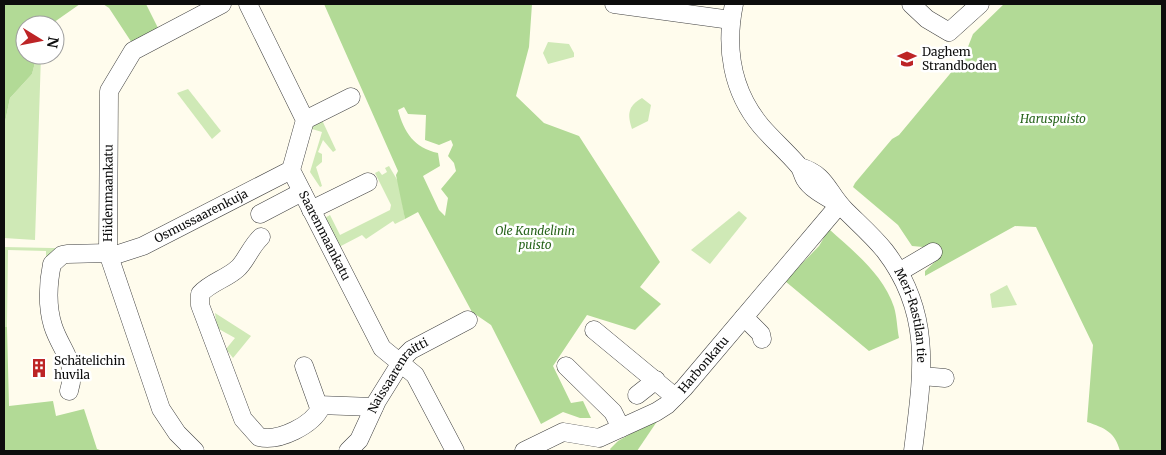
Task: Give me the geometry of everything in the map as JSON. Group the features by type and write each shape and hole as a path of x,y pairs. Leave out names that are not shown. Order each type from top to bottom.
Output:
{"street":[{"name":"Hiidenmaankatu","path":"195,451 177,433 161,409 109,255 110,91 112,83 133,51 140,45 222,4"},
{"path":"248,4 305,120 291,170"},
{"path":"614,4 733,12"},
{"path":"911,4 927,19 949,32 980,4"},
{"name":"Meri-Rastilan tie","path":"733,12 730,53 738,88 761,125 800,167 814,171 825,181 839,205 883,249 899,272 914,304 919,322 923,352 913,451"},
{"path":"305,120 351,98"},
{"name":"Osmussaarenkuja","path":"69,390 72,382 71,366 55,332 50,312 49,288 52,264 67,254 109,255 143,246 291,170"},
{"name":"Saarenmaankatu","path":"291,170 382,348 416,375 455,451"},
{"path":"311,210 368,182"},
{"path":"260,214 302,192"},
{"name":"Harbonkatu","path":"524,451 563,432 593,445 599,438 656,412 675,397 839,205"},
{"path":"261,237 251,246 238,268 207,286 200,294 200,305 243,419 260,437 277,438 310,420 318,414 321,407"},
{"path":"899,272 933,252"},
{"path":"744,317 761,334 762,339"},
{"name":"Naissaarenraitti","path":"348,451 359,440 374,408 400,362 410,350 468,320"},
{"path":"594,330 675,397"},
{"path":"304,366 316,402 321,407 374,408"},
{"path":"566,366 613,412 621,428"},
{"path":"922,376 945,378"},
{"path":"637,395 656,380"}],"green space":[{"path":"4,4 80,4 64,15 15,15 15,65 34,65 32,74 10,98 4,127"},
{"path":"103,4 146,4 158,28 132,43 109,8"},
{"name":"Ole Kandelinin puisto","path":"324,4 532,4 529,47 516,96 544,123 579,136 660,262 640,287 661,304 635,330 587,315 553,366 571,403 583,401 591,418 580,418 563,412 541,424 491,325 472,312 418,212 405,219 396,175 398,171","holes":["404,107 408,114 426,115 425,140 439,145 451,140 453,145 448,156 454,163 456,171 441,189 448,198 445,216 439,210 423,176 440,166 438,153 422,147 411,138 403,125 398,110"]},
{"name":"Haruspuisto","path":"1004,4 1162,4 1162,451 1120,451 1112,435 1099,426 1087,422 1093,345 1036,227 1015,226 925,276 925,271 939,258 934,248 912,246 898,225 853,187 892,139 899,135 964,57 973,34"},
{"path":"548,42 569,44 574,57 548,64 543,53"},
{"path":"34,65 41,65 35,240 4,238 4,127 10,98 32,74"},
{"path":"188,89 221,131 212,139 177,93"},
{"path":"642,98 651,105 648,121 632,129 629,119 631,107"},
{"path":"321,118 336,150 333,152 323,140 318,152 322,154 322,162 316,167 322,186 320,187 310,172 322,132 312,129 314,122"},
{"path":"389,166 399,183 405,219 395,224 393,221 366,239 362,235 339,247 323,219 330,215 340,235 390,210 391,205 375,173 379,171 382,175 387,172 385,168"},
{"path":"739,211 747,218 710,264 691,250"},
{"path":"829,229 867,264 883,284 894,307 899,338 869,351 785,281 819,246"},
{"path":"4,247 100,249 65,250 46,272 46,251 8,250 7,327 4,327"},
{"path":"1007,285 1017,305 992,308 990,294"},
{"path":"215,313 251,336 233,358 226,349 235,338 217,328"},
{"path":"4,327 7,327 9,406 53,401 56,416 84,409 97,449 103,451 4,451"},
{"path":"660,417 637,451 611,451 610,449 618,441"}],"place":[{"name":"Daghem Strandboden","path":"907,59"},
{"name":"Schätelichin huvila","path":"39,368"}]}
